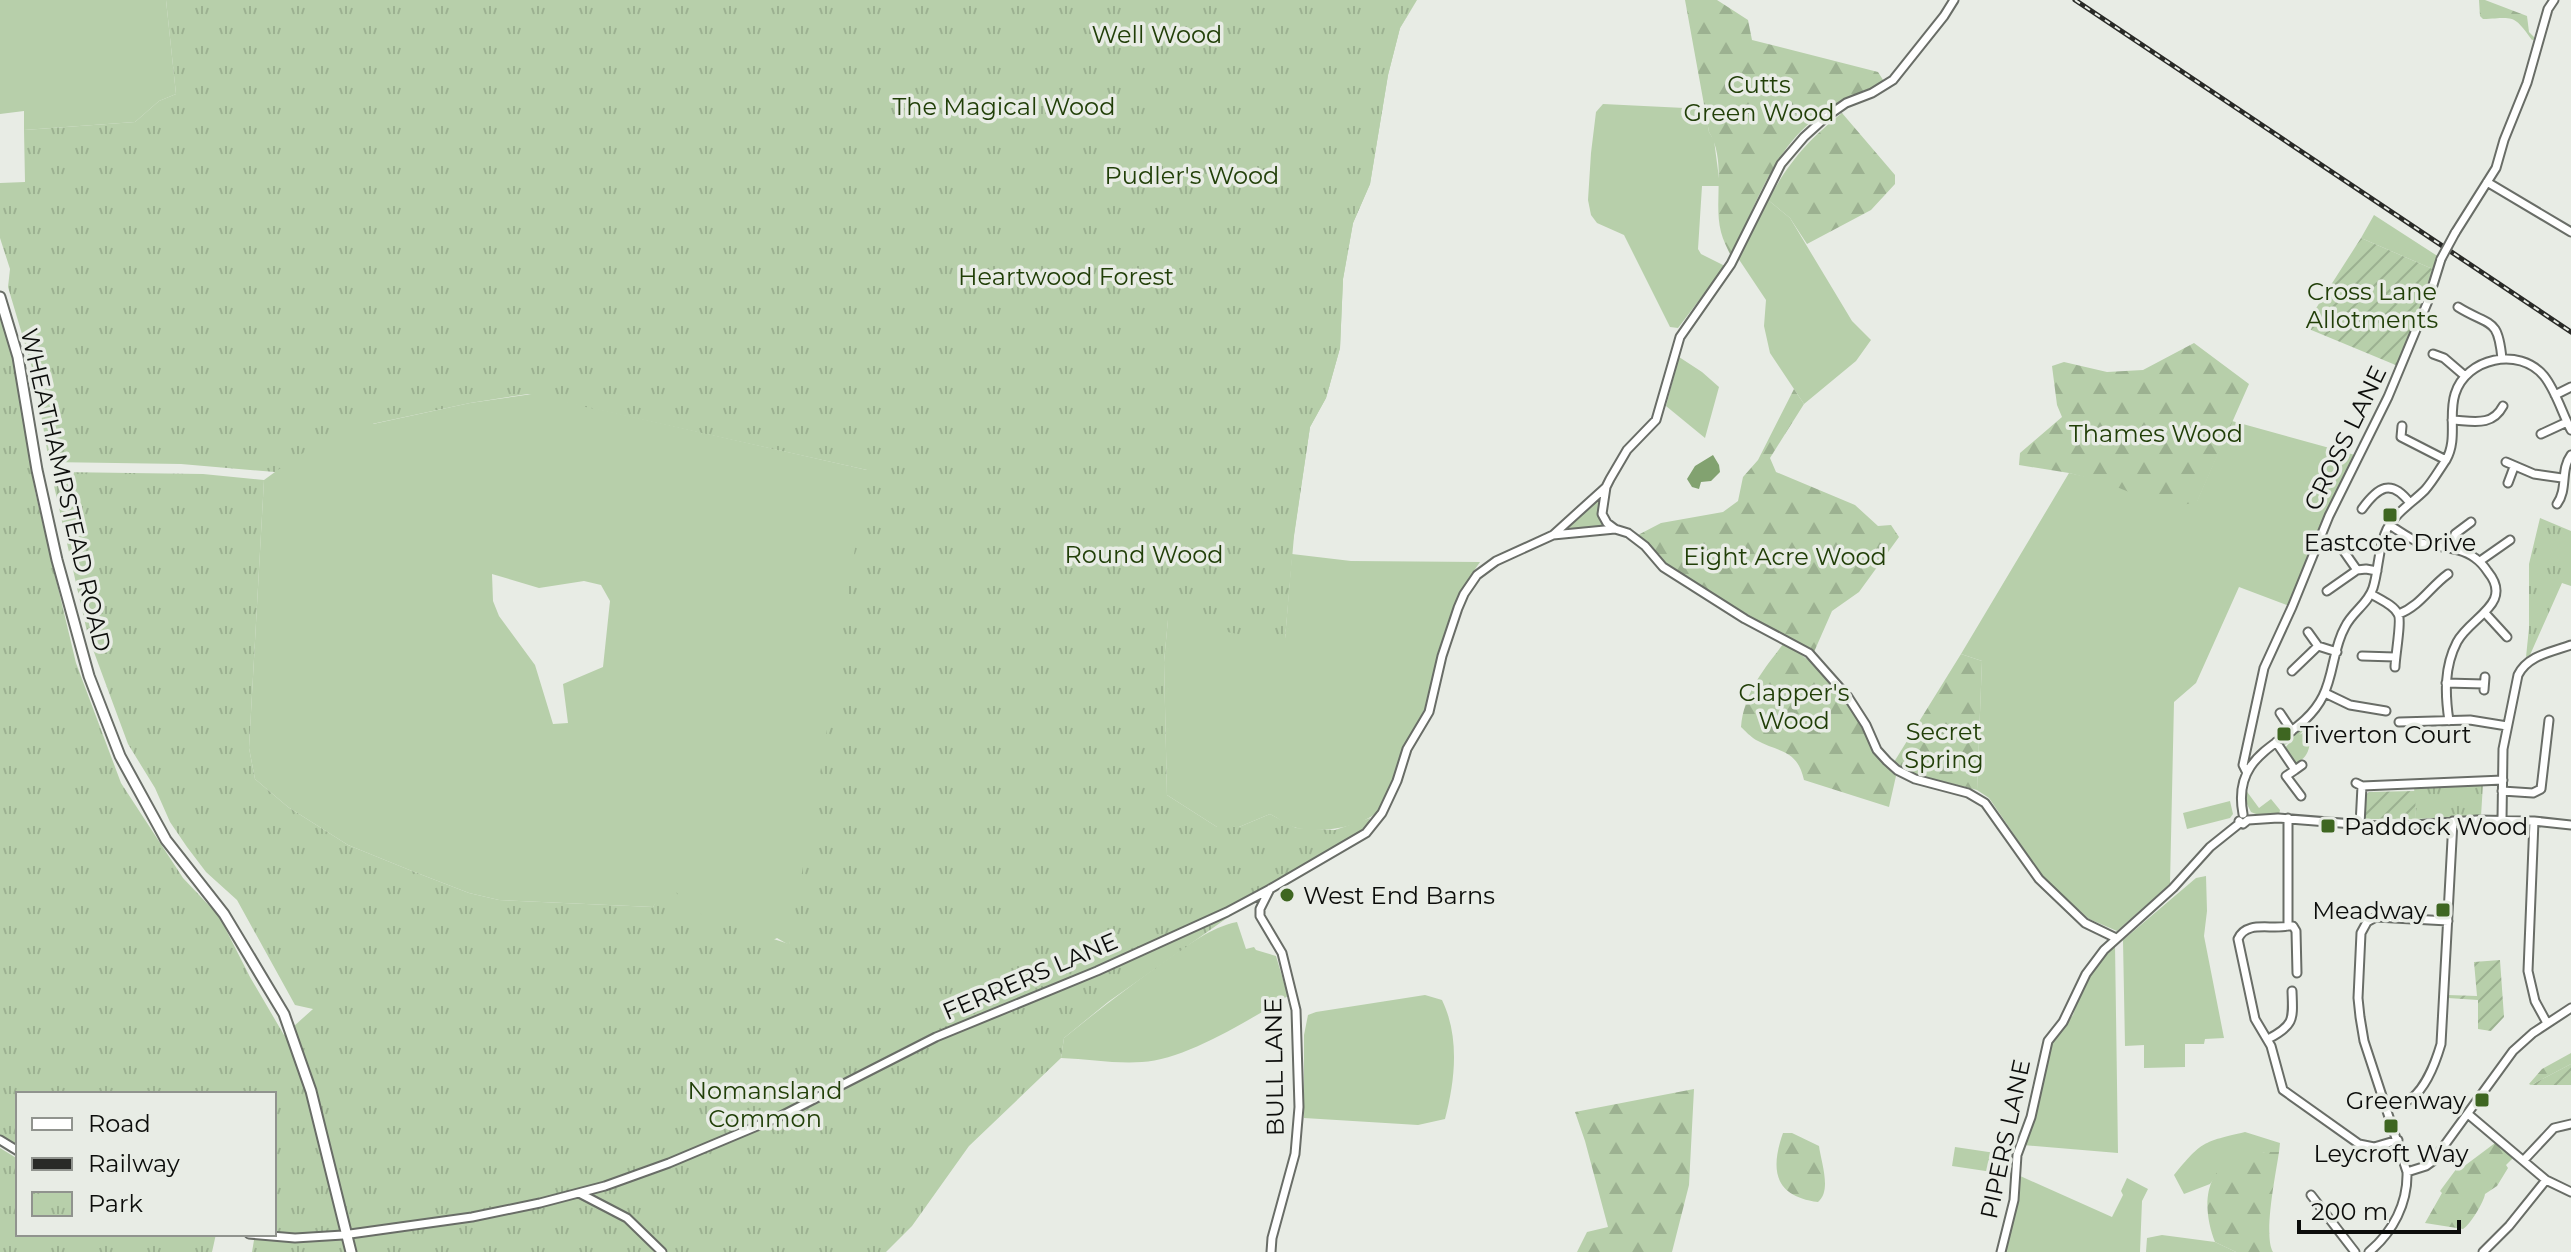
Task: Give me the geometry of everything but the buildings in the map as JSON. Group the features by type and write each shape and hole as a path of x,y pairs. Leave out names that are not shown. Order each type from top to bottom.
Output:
{"main road":[{"name":"WHEATHAMPSTEAD ROAD","path":"0,297 18,357 37,470 57,560 89,676 120,756 166,840 224,914 284,1014 311,1091 351,1252"}],"street":[{"name":"FERRERS LANE","path":"272,1236 347,1235 472,1217 579,1193 669,1163 781,1116 936,1037 1097,971 1227,912 1366,833 1377,821 1397,781 1407,749 1429,712 1442,656 1470,583 1496,561 1553,535 1606,487 1627,450 1656,420 1680,337 1731,264 1781,164 1826,117 1846,103 1872,93 1893,80 1954,0"},
{"name":"CROSS LANE","path":"2244,819 2241,796 2247,773 2243,765 2264,668 2329,516 2388,397 2428,301 2441,259 2496,168 2527,83 2548,9 2554,0"},
{"path":"2487,182 2571,232"},
{"path":"2458,307 2496,329 2502,359"},
{"path":"2433,354 2444,358 2465,376"},
{"path":"2247,773 2260,753 2292,731 2315,709 2325,693 2348,621 2371,594 2383,537 2389,525 2426,488 2446,460 2452,445 2454,397 2465,376 2478,366 2502,359 2517,360 2533,367 2543,375 2569,426 2541,434"},
{"path":"2555,395 2571,387"},
{"path":"2452,420 2487,421 2497,416 2503,406"},
{"path":"2402,426 2401,437 2446,460"},
{"path":"2571,455 2565,466 2559,500 2571,501"},
{"path":"2506,462 2543,476 2562,478"},
{"path":"2508,483 2514,467"},
{"path":"2377,480 2383,488 2398,491 2410,503"},
{"path":"1606,487 1602,514 1607,523 1645,546 1663,567 1745,619 1809,653 1848,697 1877,750 1887,761 1915,779 1968,793 1985,803 2039,879 2085,923 2116,938"},
{"path":"2362,509 2383,488"},
{"path":"2452,548 2455,534 2471,522"},
{"path":"2389,525 2415,541 2463,551 2480,561 2497,587 2496,596 2485,613 2459,640 2446,683 2449,721"},
{"name":"FERRERS LANE","path":"1553,535 1615,529"},
{"path":"2480,561 2510,540"},
{"path":"2343,550 2357,570"},
{"path":"2327,591 2357,570 2377,571"},
{"path":"2399,614 2421,601 2448,574"},
{"path":"2371,594 2399,614 2395,667"},
{"path":"2485,613 2507,637"},
{"path":"2308,632 2318,646 2337,652"},
{"path":"2502,820 2503,749 2516,680 2522,666 2571,645"},
{"path":"2292,671 2318,646"},
{"path":"2362,656 2395,657"},
{"path":"2446,683 2484,684"},
{"path":"2325,693 2350,705 2386,711"},
{"path":"2280,713 2292,731"},
{"path":"2399,722 2470,720 2507,726"},
{"path":"2502,791 2533,793 2541,789 2549,720"},
{"path":"2276,742 2298,767 2286,776 2301,796"},
{"path":"2360,825 2359,784 2503,780"},
{"path":"2288,818 2288,926"},
{"path":"2244,819 2288,818 2391,827 2502,820 2571,825"},
{"name":"PIPERS LANE","path":"2001,1252 2014,1200 2017,1155 2031,1117 2044,1051 2063,1022 2086,974 2116,938 2173,888 2210,847 2244,819"},
{"path":"2387,1107 2414,1096 2438,1052 2442,1035 2453,821"},
{"path":"2534,821 2528,971 2531,991 2547,1023"},
{"name":"BULL LANE","path":"1270,889 1260,909 1260,916 1282,953 1292,987 1296,1010 1299,1107 1295,1154 1271,1252"},
{"path":"2369,1252 2388,1232 2399,1213 2407,1172 2364,1041 2358,998 2362,929 2367,922 2380,917 2448,921"},
{"path":"2297,973 2296,931 2293,926 2248,928 2242,931 2238,939 2255,1019 2268,1039 2285,1094 2331,1122 2359,1144 2374,1147 2398,1140"},
{"path":"2268,1039 2285,1030 2291,1022 2292,991"},
{"path":"2407,1172 2430,1164 2513,1051 2571,1008"},
{"path":"2468,1114 2546,1180 2571,1192"},
{"path":"2524,1160 2554,1128 2571,1124"},
{"path":"2483,1252 2509,1226 2546,1180"},
{"path":"579,1193 627,1218 662,1252"},
{"path":"2311,1195 2355,1252"}],"green space":[{"path":"0,0 166,0 176,94 159,101 135,122 24,130 24,111 0,114"},
{"name":"Heartwood Forest","path":"166,0 1417,0 1400,28 1388,75 1370,184 1353,223 1343,279 1340,348 1326,398 1310,427 1294,536 1285,639 1282,643 1168,620 1164,662 1167,795 1217,827 1239,827 1270,814 1296,828 1335,830 1370,818 1364,833 1288,875 1108,1002 1064,1038 1061,1058 969,1146 912,1226 886,1252 252,1252 255,1236 276,1236 276,1092 16,1092 16,1146 0,1136 0,312 11,344 35,491 76,663 121,783 183,878 219,916 284,1035 313,1009 295,1005 237,900 206,872 187,847 128,744 88,636 52,477 59,472 203,474 264,480 249,748 255,779 288,807 348,845 469,893 499,900 653,907 662,891 669,886 703,916 789,944 822,762 867,470 528,394 372,424 321,441 275,472 181,464 49,462 35,378 8,287 10,269 0,238 0,183 25,182 24,130 135,122 159,101 176,94"},
{"path":"1417,0 1400,28 1388,75 1370,184 1353,223 1343,279 1340,348 1326,398 1310,427 1293,541 1251,535 1285,639 1292,554 1351,561 1480,562 1459,598 1425,711 1404,748 1390,790 1379,810 1363,821 1328,829 1297,828 1270,814 1239,827 1217,827 1167,795 1164,662 1168,619 1184,622 1229,301"},
{"name":"Cutts Green Wood","path":"1685,0 1717,0 1748,20 1752,40 1878,72 1885,83 1827,111 1803,129 1777,162 1731,256 1721,232 1719,168 1709,132"},
{"path":"2479,0 2527,16 2529,32 2536,39 2532,40 2512,19 2483,19"},
{"path":"1603,104 1705,109 1709,132 1714,140 1720,186 1702,186 1698,249 1701,254 1725,266 1678,328 1670,327 1624,235 1597,223 1591,215 1588,200 1591,153 1596,112"},
{"name":"Cutts Green Wood","path":"1842,113 1895,175 1895,184 1871,210 1807,244 1790,218 1768,200 1800,152"},
{"path":"1768,200 1790,218 1852,321 1871,340 1856,361 1804,404 1770,353 1764,326 1766,300 1738,258 1750,229"},
{"path":"2374,215 2439,257 2435,270 2361,238"},
{"name":"Cross Lane Allotments","path":"2361,238 2435,270 2398,366 2304,327"},
{"path":"424,273 373,424 470,403 532,394 867,470 880,614 789,945 777,938 579,1038 658,900 653,907 499,900 469,893 348,845 288,807 255,779 249,748 264,480 275,472 272,462","holes":["492,574 539,588 584,581 601,585 610,601 603,667 563,684 568,723 553,724 535,665 499,616 493,601"]},
{"name":"Thames Wood","path":"2194,343 2249,384 2197,502 2168,508 2107,483 2019,465 2020,453 2062,417 2057,405 2052,366 2064,362 2107,372 2143,370"},
{"path":"1679,357 1719,387 1705,438 1666,406"},
{"name":"Eight Acre Wood","path":"1794,389 1804,404 1770,458 1776,472 1855,505 1878,526 1891,525 1899,537 1859,592 1832,611 1814,652 1774,633 1661,563 1636,536 1661,523 1723,512 1738,501 1743,477 1758,460"},
{"path":"2232,421 2355,455 2289,606 2239,587 2196,683 2174,702 2170,884 2117,931 2089,919 2043,877 1989,798 1977,790 1982,661 1961,654 2069,473 2197,501"},
{"path":"1601,495 1607,527 1558,532"},
{"path":"2540,518 2571,531 2571,586 2562,583 2530,655 2526,657 2529,564"},
{"name":"Clapper's Wood","path":"1784,643 1817,667 1852,707 1879,757 1896,776 1889,807 1804,780 1792,757 1756,740 1741,727 1750,693"},
{"name":"Secret Spring","path":"1961,654 1982,661 1977,790 1910,773 1894,762"},
{"path":"2310,720 2299,735 2310,729 2308,750 2295,764 2284,749 2291,741 2283,744"},
{"path":"2483,784 2481,816 2416,819 2414,787"},
{"path":"2245,789 2259,808 2271,799 2280,810 2279,815 2263,817 2251,812 2244,798"},
{"path":"2415,791 2416,819 2365,819 2365,796 2369,792"},
{"path":"2230,801 2233,814 2230,818 2187,829 2183,813"},
{"path":"2206,876 2204,936 2224,1038 2205,1039 2204,1044 2185,1044 2185,1067 2144,1068 2144,1045 2125,1046 2123,940 2196,878"},
{"path":"1237,922 1246,949 1254,947 1276,956 1288,996 1217,1037 1159,1060 1122,1062 1061,1058 1064,1038 1101,1008 1191,943 1218,928"},
{"path":"2115,944 2118,1153 2023,1145 2038,1105 2053,1040 2073,1015 2088,976"},
{"path":"2500,960 2504,1017 2491,1031 2478,1029 2478,1000 2448,998 2448,995 2477,996 2474,962"},
{"path":"1425,995 1442,1000 1451,1029 1453,1074 1445,1119 1418,1125 1304,1118 1304,1035 1308,1015"},
{"path":"2571,1053 2571,1064 2529,1084 2542,1069"},
{"path":"2571,1064 2571,1085 2531,1085"},
{"path":"1694,1089 1689,1185 1672,1252 1577,1252 1587,1232 1608,1227 1575,1112"},
{"path":"2245,1132 2280,1143 2279,1152 2265,1152 2222,1168 2210,1184 2184,1194 2174,1175 2191,1155 2211,1141"},
{"path":"1783,1133 1792,1133 1819,1146 1825,1184 1818,1202 1792,1194 1779,1179 1777,1159"},
{"path":"2495,1143 2514,1157 2506,1165 2508,1168 2497,1186 2485,1194 2469,1223 2463,1229 2425,1223 2442,1193 2440,1191 2457,1168 2459,1170"},
{"path":"1955,1147 2002,1154 1999,1173 1952,1166"},
{"path":"0,1148 16,1158 16,1236 216,1236 212,1252 0,1252"},
{"path":"2279,1152 2269,1232 2273,1252 2236,1252 2215,1242 2207,1208 2211,1185 2223,1165 2234,1158"},
{"path":"2018,1175 2112,1217 2127,1178 2148,1189 2142,1201 2140,1252 2004,1252"},
{"path":"2162,1235 2215,1242 2236,1252 2146,1252 2147,1238"}],"shaded area":[{"path":"1713,455 1720,472 1711,481 1701,482 1699,489 1692,487 1687,479 1695,466"}],"railway":[{"path":"2075,0 2571,332"}],"place":[{"name":"Eastcote Drive","path":"2390,515"},
{"name":"Tiverton Court","path":"2284,734"},
{"name":"Paddock Wood","path":"2328,826"},
{"name":"West End Barns","path":"1287,895"},
{"name":"Meadway","path":"2443,910"},
{"name":"Greenway","path":"2482,1100"},
{"name":"Leycroft Way","path":"2391,1126"}],"park label":[{"name":"Well Wood","path":"1157,34"},
{"name":"The Magical Wood","path":"1004,106"},
{"name":"Pudler's Wood","path":"1192,175"},
{"name":"Round Wood","path":"1144,554"},
{"name":"Nomansland Common","path":"765,1104"}]}
